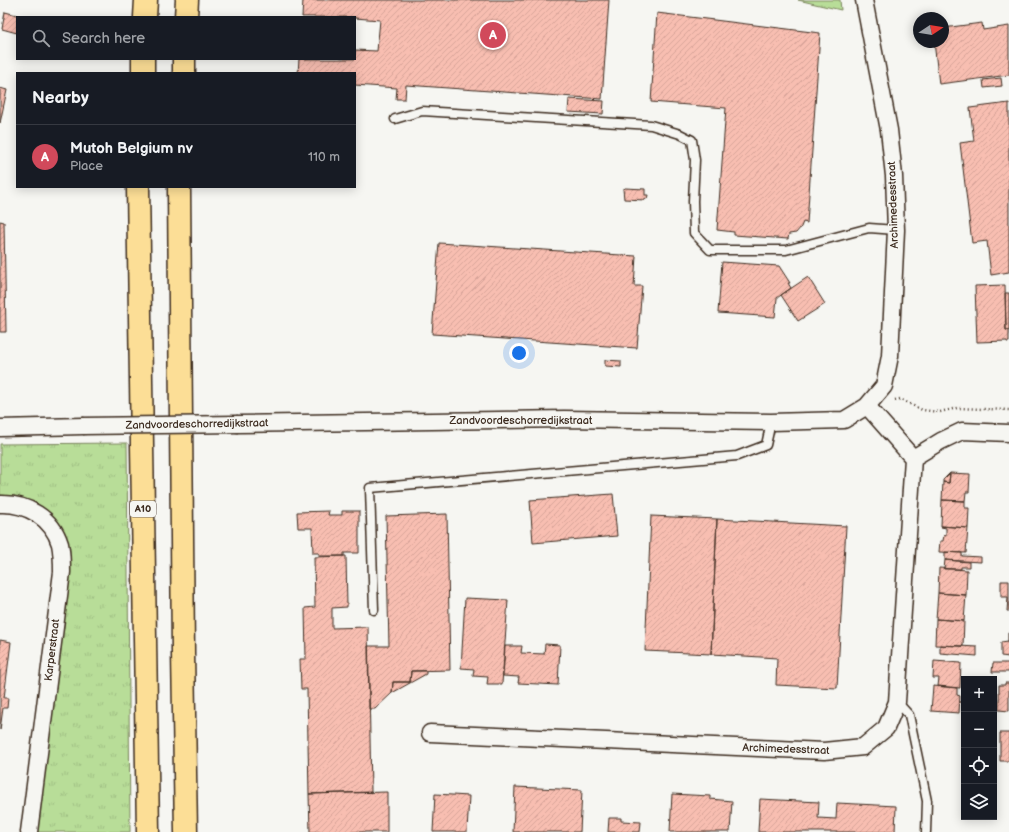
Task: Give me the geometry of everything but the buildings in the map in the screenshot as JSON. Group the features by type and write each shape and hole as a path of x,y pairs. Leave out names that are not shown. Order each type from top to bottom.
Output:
{"highway":[{"path":"145,16 146,0"},
{"path":"186,16 187,0"},
{"path":"143,60 143,72"},
{"path":"184,60 184,72"},
{"name":"A10","path":"138,188 148,832"},
{"path":"179,188 186,832"}],"street":[{"name":"Archimedesstraat","path":"864,0 889,130 894,176 896,230 890,356 884,386 867,406"},
{"name":"Zandvoordeschorredijkstraat","path":"0,428 564,419 771,422 844,420 867,406"},
{"path":"867,406 913,458 941,441 962,431 1009,433"},
{"name":"Archimedesstraat","path":"430,733 824,751 863,748 886,728 897,702 913,458"},
{"name":"Karperstraat","path":"0,504 24,507 46,520 54,531 60,544 62,557 62,572 29,832"}],"lane":[{"path":"395,119 422,111 651,125 680,134 692,140 695,160 692,201 694,233 710,250 786,250 869,228 896,230"},
{"path":"374,610 370,488 737,456 766,445 771,422"},
{"path":"897,702 909,714 927,801 926,832"}],"path":[{"path":"867,406 900,399 922,410 940,412 957,408 1009,410"}],"green space":[{"path":"798,0 840,0 841,10"},
{"path":"127,443 130,832 37,832 70,567 70,551 65,533 44,510 0,498 0,444"}],"place":[{"name":"Mutoh Belgium nv","path":"493,35"}]}
